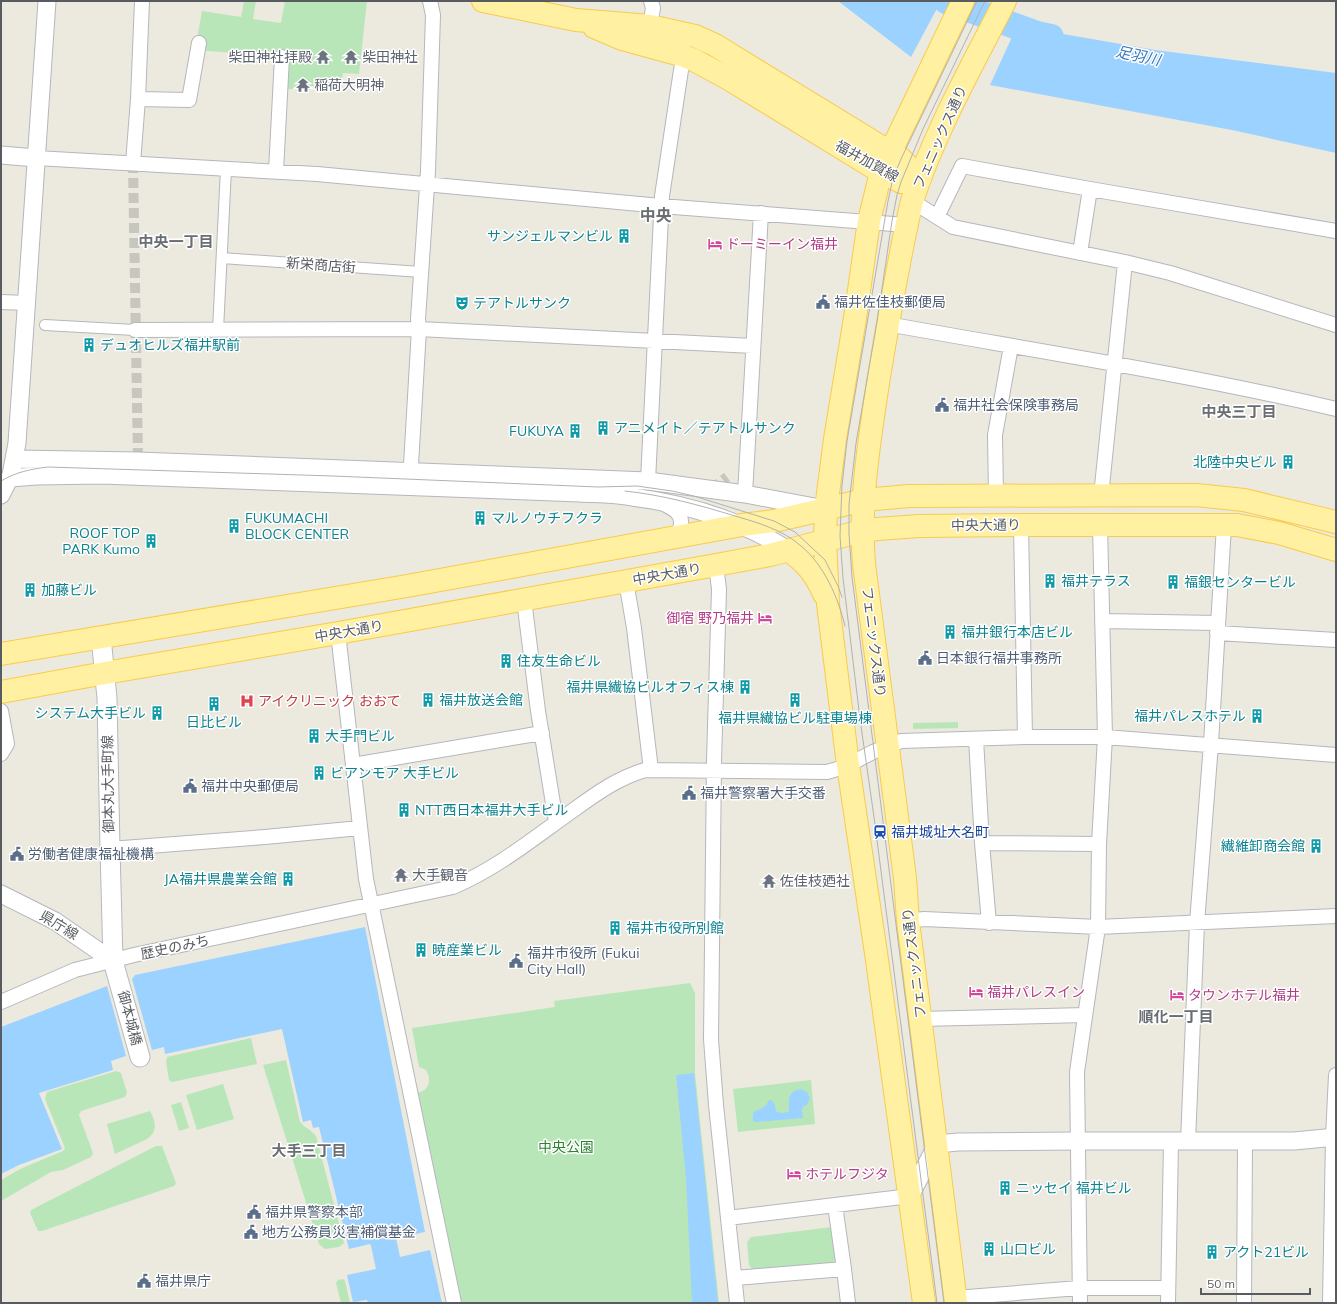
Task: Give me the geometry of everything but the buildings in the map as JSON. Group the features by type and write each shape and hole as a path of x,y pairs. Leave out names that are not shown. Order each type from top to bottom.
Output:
{"main road":[{"name":"福井加賀線","path":"484,1 576,20 650,26 695,36 715,45 908,165 915,191"},
{"path":"924,1303 877,960 848,765 828,604 825,540 826,510 835,439 869,221 881,172 963,1"},
{"name":"フェニックス通り","path":"956,1300 908,921 905,878 864,564 862,531 869,444 906,224 915,191 936,140 1005,1"},
{"name":"福井加賀線","path":"576,20 622,39 684,56 729,79 881,172 915,191"},
{"name":"中央大通り","path":"1,654 407,586 742,525 774,521 864,500 909,496 1196,495 1231,498 1266,504 1336,522"},
{"name":"中央大通り","path":"1,692 105,672 338,633 770,555 862,531 919,526 1224,525 1279,532 1336,550"},
{"path":"788,550 807,565 813,572 819,581 828,604"},
{"name":"御本丸大手町線","path":"101,637 107,698 114,961 119,979"},
{"name":"御本城橋","path":"119,979 140,1057"}],"street":[{"path":"1,495 10,478 15,459 47,1"},
{"path":"133,163 138,99 142,1"},
{"path":"411,480 419,329 418,320 427,183 433,15 430,1"},
{"path":"650,26 653,8 651,1"},
{"path":"138,99 189,100 199,43"},
{"path":"648,481 661,206 680,70 684,56"},
{"path":"276,171 282,57"},
{"path":"1,155 276,171 427,183 661,206 906,224"},
{"path":"937,217 962,166 1336,231"},
{"path":"218,330 226,169"},
{"path":"1080,253 1090,189"},
{"path":"915,191 937,217 953,227 1125,262 1170,274 1336,325"},
{"path":"745,494 761,213"},
{"name":"新栄商店街","path":"222,258 421,272"},
{"path":"1101,496 1125,262"},
{"path":"1,302 27,304"},
{"path":"45,324 135,330 419,329 753,346"},
{"path":"888,324 1230,386 1336,409"},
{"path":"996,495 994,435 1011,346"},
{"path":"15,459 138,461 632,497 662,502 742,525 769,538 788,550"},
{"path":"10,478 36,476 102,476 648,481 745,494 826,510"},
{"path":"662,502 676,511 681,523 678,533 671,538 665,539"},
{"path":"1021,525 1025,737"},
{"path":"1080,1303 1077,1141 1078,1072 1098,927 1099,844 1105,737 1100,525"},
{"path":"1188,1142 1197,923 1211,744 1224,525"},
{"path":"716,565 719,589 711,1040 716,1105 737,1303"},
{"path":"626,581 634,628 652,770"},
{"path":"524,600 556,822"},
{"path":"1102,621 1217,628 1336,640"},
{"path":"338,633 366,879 454,1303"},
{"path":"1,711 7,744 1,754"},
{"path":"353,764 542,733"},
{"name":"歴史のみち","path":"1,1002 75,970 446,889 468,881 510,856 556,822 613,784 633,774 652,770 827,772 848,765 887,746 901,741 1025,737 1105,737 1336,754"},
{"path":"976,739 982,843 989,923"},
{"path":"110,849 360,828"},
{"path":"982,843 1099,844"},
{"name":"県庁線","path":"1,894 55,921 114,961"},
{"path":"908,921 924,919 1098,927 1336,916"},
{"path":"920,1019 1085,1015"},
{"path":"1330,1303 1336,1075"},
{"path":"728,1218 910,1196 937,1144 958,1142 1077,1141 1245,1142 1294,1141 1334,1137"},
{"path":"1168,1303 1171,1142"},
{"path":"1244,1303 1245,1142"},
{"path":"835,1205 848,1303"},
{"path":"735,1278 844,1269"},
{"path":"956,1300 1080,1288 1168,1288"}],"green space":[{"path":"244,1 256,1 253,19 281,23 285,1 367,1 359,74 343,73 340,88 311,86 310,90 274,88 276,56 195,50 202,11 241,17"},
{"path":"958,722 958,728 913,729 913,723"},
{"name":"中央公園","path":"690,983 695,993 695,1073 719,1303 458,1303 417,1093 421,1092 427,1087 429,1078 426,1070 419,1067 412,1028 555,1007 554,1001"},
{"path":"251,1038 257,1064 172,1082 169,1080 166,1062 167,1057"},
{"path":"286,1060 300,1122 316,1136 344,1243 339,1247 325,1249 319,1244 263,1065"},
{"path":"116,1071 121,1073 127,1093 125,1097 81,1111 79,1115 93,1153 91,1157 63,1170 51,1172 1,1201 1,1180 20,1169 63,1151 65,1148 45,1099 47,1092"},
{"path":"811,1080 815,1124 738,1132 733,1089"},
{"path":"223,1084 234,1119 197,1130 186,1095"},
{"path":"181,1102 189,1128 179,1131 171,1105"},
{"path":"150,1111 155,1123 151,1136 115,1154 107,1124"},
{"path":"156,1146 162,1146 176,1183 174,1186 42,1231 38,1231 30,1213 31,1210"},
{"path":"832,1227 836,1266 753,1270 749,1265 747,1242 751,1237"},
{"path":"343,1279 345,1281 350,1303 341,1303 336,1283 338,1280"}],"water":[{"path":"838,1 941,1 911,57"},
{"path":"1017,26 1155,50 1336,73 1336,153 1232,130 990,85"},
{"path":"365,927 425,1232 396,1238 400,1257 430,1250 442,1303 368,1303 367,1300 353,1302 347,1275 376,1269 371,1246 370,1244 349,1249 319,1127 313,1128 311,1120 303,1122 282,1029 165,1054 164,1047 152,1050 132,979 135,975"},
{"path":"107,986 126,1056 111,1061 113,1070 39,1093 62,1149 19,1165 1,1174 1,1027"},
{"path":"694,1073 718,1303 692,1303 686,1178 676,1075"},
{"path":"801,1089 807,1092 810,1098 807,1105 803,1107 803,1118 755,1122 753,1120 753,1113 763,1108 769,1100 774,1103 776,1111 783,1113 789,1111 789,1100 791,1094 796,1090"}],"waterway":[{"name":"足羽川","path":"946,1 1037,34 1051,37"}],"tunnel":[{"path":"133,163 138,461"},
{"path":"711,489 727,477"}],"tram line":[{"path":"937,1303 860,719 843,578 840,536 842,485 847,441 893,178 977,1"},
{"path":"944,1303 852,577 849,534 849,504 856,443 897,195 923,129 985,1"},
{"path":"1,481 24,471 48,467 333,476 598,487 637,486 694,496 774,521 795,532 825,560 842,597"},
{"path":"625,491 667,498 708,508 762,524 779,531 794,540 817,562 829,582 845,626"}],"place":[{"name":"柴田神社拝殿","path":"323,57"},
{"name":"柴田神社","path":"351,57"},
{"name":"稲荷大明神","path":"303,85"},
{"name":"サンジェルマンビル","path":"624,236"},
{"name":"ドーミーイン福井","path":"715,244"},
{"name":"福井佐佳枝郵便局","path":"823,302"},
{"name":"テアトルサンク","path":"462,303"},
{"name":"デュオヒルズ福井駅前","path":"89,345"},
{"name":"福井社会保険事務局","path":"942,405"},
{"name":"アニメイト／テアトルサンク","path":"603,428"},
{"name":"FUKUYA","path":"575,431"},
{"name":"北陸中央ビル","path":"1288,462"},
{"name":"マルノウチフクラ","path":"480,518"},
{"name":"FUKUMACHI BLOCK CENTER","path":"234,526"},
{"name":"ROOF TOP PARK Kumo","path":"151,541"},
{"name":"福井テラス","path":"1050,581"},
{"name":"福銀センタービル","path":"1173,582"},
{"name":"加藤ビル","path":"30,590"},
{"name":"御宿 野乃福井","path":"765,618"},
{"name":"福井銀行本店ビル","path":"950,632"},
{"name":"日本銀行福井事務所","path":"925,658"},
{"name":"住友生命ビル","path":"506,661"},
{"name":"福井県繊協ビルオフィス棟","path":"745,687"},
{"name":"福井放送会館","path":"428,700"},
{"name":"福井県繊協ビル駐車場棟","path":"795,700"},
{"name":"アイクリニック おおて","path":"247,701"},
{"name":"日比ビル","path":"214,704"},
{"name":"システム大手ビル","path":"157,713"},
{"name":"福井パレスホテル","path":"1257,716"},
{"name":"大手門ビル","path":"314,736"},
{"name":"ビアンモア 大手ビル","path":"319,773"},
{"name":"福井中央郵便局","path":"190,786"},
{"name":"福井警察署大手交番","path":"689,793"},
{"name":"NTT西日本福井大手ビル","path":"404,810"},
{"name":"福井城址大名町","path":"880,832"},
{"name":"繊維卸商会館","path":"1316,846"},
{"name":"労働者健康福祉機構","path":"17,854"},
{"name":"大手観音","path":"401,875"},
{"name":"JA福井県農業会館","path":"288,879"},
{"name":"佐佳枝廼社","path":"769,881"},
{"name":"福井市役所別館","path":"615,928"},
{"name":"暁産業ビル","path":"421,950"},
{"name":"福井市役所 (Fukui City Hall)","path":"516,961"},
{"name":"福井パレスイン","path":"976,992"},
{"name":"タウンホテル福井","path":"1177,995"},
{"name":"ホテルフジタ","path":"794,1174"},
{"name":"ニッセイ 福井ビル","path":"1005,1188"},
{"name":"福井県警察本部","path":"254,1212"},
{"name":"地方公務員災害補償基金","path":"251,1232"},
{"name":"山口ビル","path":"989,1249"},
{"name":"アクト21ビル","path":"1212,1252"},
{"name":"福井県庁","path":"144,1281"}],"district":[{"name":"中央","path":"656,215"},
{"name":"中央一丁目","path":"176,242"},
{"name":"中央三丁目","path":"1239,412"},
{"name":"順化一丁目","path":"1176,1017"},
{"name":"大手三丁目","path":"309,1151"}]}
